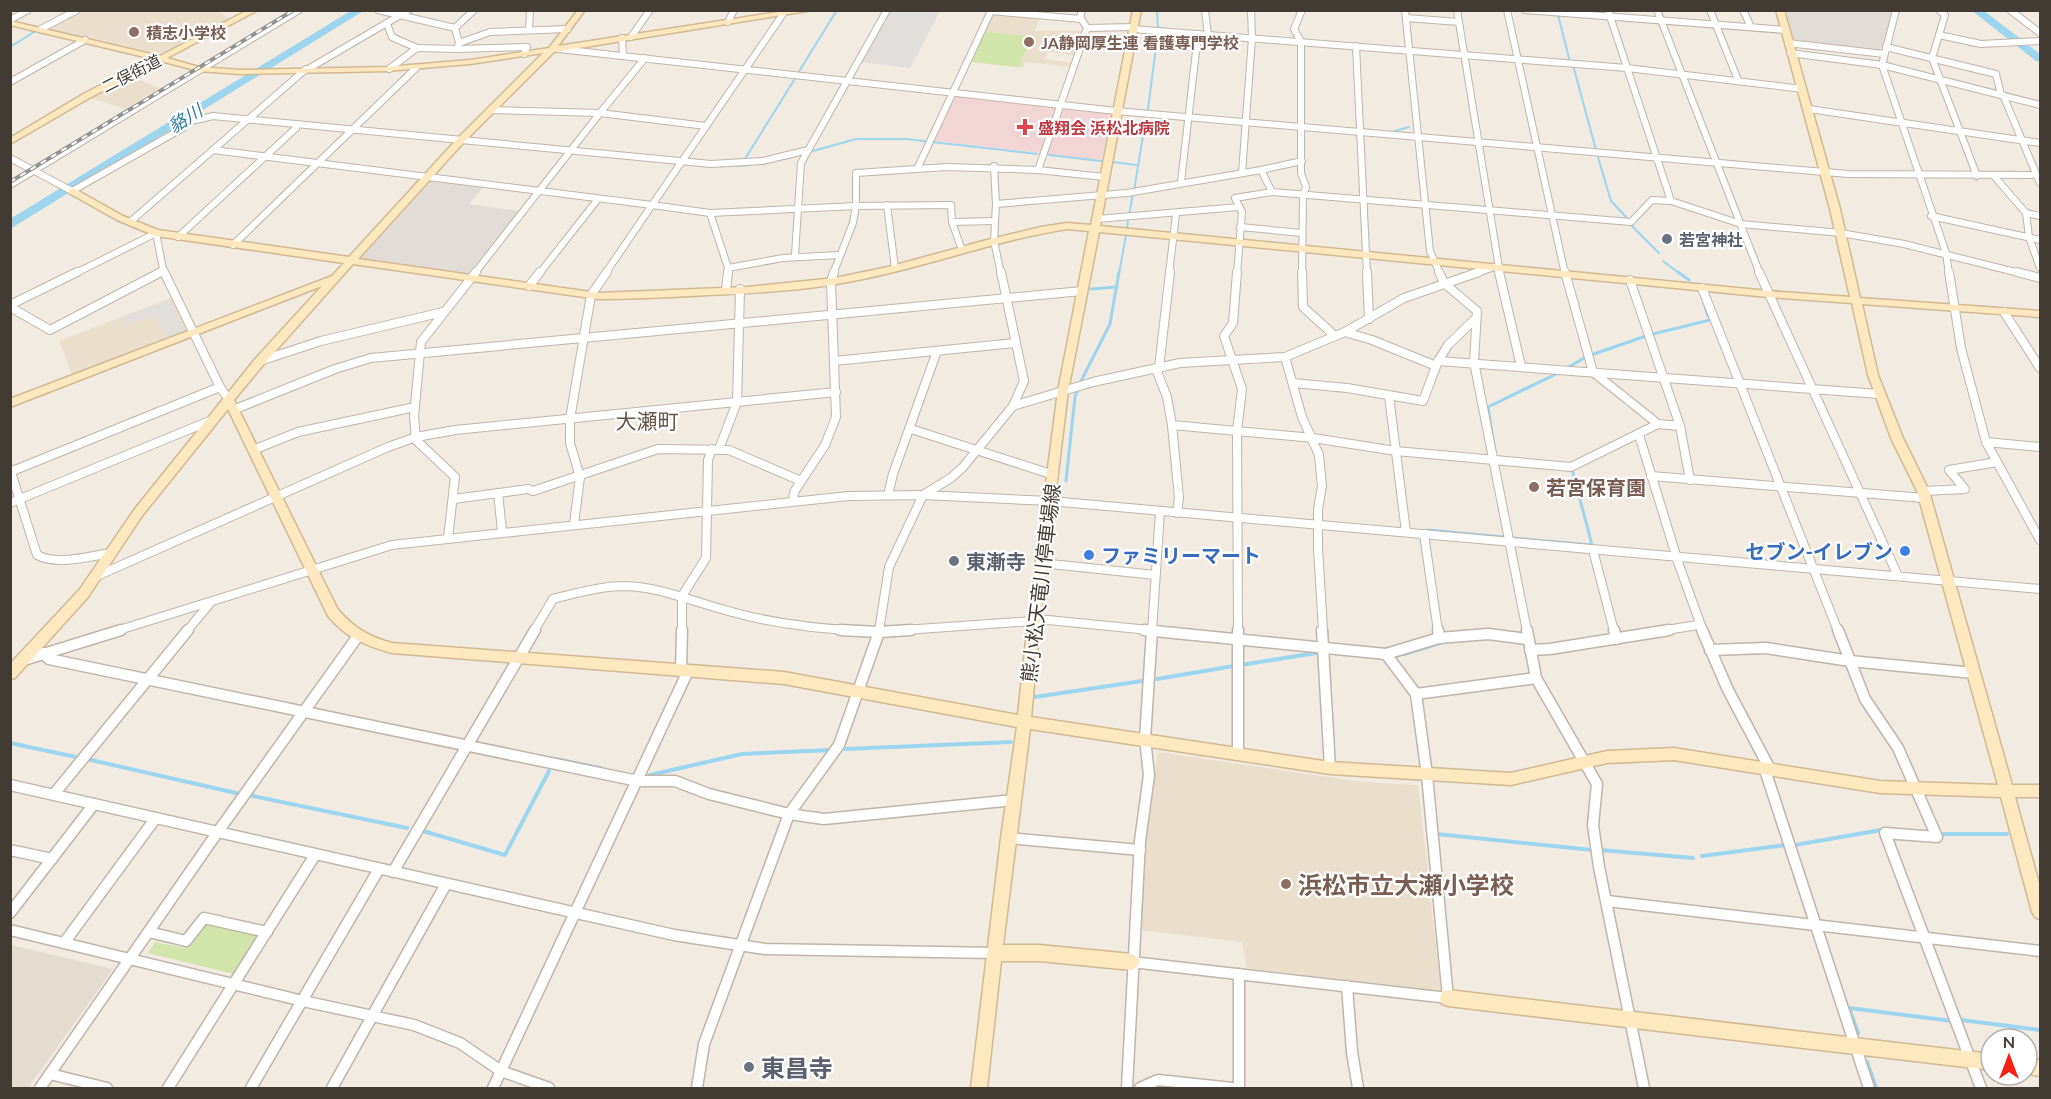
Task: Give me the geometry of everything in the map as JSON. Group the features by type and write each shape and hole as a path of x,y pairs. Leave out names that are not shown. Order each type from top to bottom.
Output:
{"street":[{"path":"10,21 28,10"},
{"path":"41,29 77,10"},
{"name":"二俣街道","path":"10,142 88,95 255,10"},
{"path":"10,185 299,10"},
{"path":"378,10 455,28"},
{"path":"130,222 307,69 409,10"},
{"path":"455,28 474,10"},
{"path":"528,29 530,10"},
{"path":"10,674 84,593 138,513 212,420 231,405 260,362 461,140 555,49 582,10"},
{"path":"623,56 627,37 650,10"},
{"path":"728,22 734,10"},
{"path":"10,21 202,70 268,71 416,68 524,54 810,10"},
{"path":"795,255 801,163 887,10"},
{"path":"1082,10 1081,19 1087,28"},
{"name":"熊小松天竜川停車場線","path":"979,1089 1041,563 1064,391 1137,10"},
{"path":"1205,10 1208,35"},
{"path":"1242,173 1252,38 1251,10"},
{"path":"1302,10 1294,29 1301,42 1301,173 1306,187 1301,249 1301,300 1303,307 1335,336"},
{"path":"1405,10 1430,251 1444,283 1477,311 1474,362 1536,678 1598,784 1593,825 1629,1021 1644,1089"},
{"path":"1457,10 1498,267 1521,366"},
{"path":"1507,10 1551,216 1593,372 1658,424 1680,426"},
{"path":"1525,10 1609,14 1662,21 1785,30"},
{"path":"1657,10 1768,294 1898,576"},
{"path":"1710,10 1714,25 1738,80"},
{"path":"1743,10 1751,27"},
{"path":"1780,10 1826,172 1879,394 1923,495 2008,791 2040,912"},
{"path":"1896,10 1882,65 1931,216 1946,253 1961,348 1986,442 2040,540"},
{"path":"1939,10 1945,15 1932,58 1938,79 1977,176"},
{"path":"2010,10 2040,33"},
{"path":"918,167 990,11 1081,19"},
{"path":"574,524 580,477 570,443 570,419 591,295 783,14"},
{"path":"1609,14 1671,201"},
{"path":"1406,18 1459,22"},
{"path":"387,24 392,37 417,48 528,47 524,54"},
{"path":"455,28 458,46"},
{"path":"1087,28 1133,28 1627,68 1803,89"},
{"path":"1038,170 1087,28"},
{"path":"458,46 490,32 568,29"},
{"path":"1181,182 1198,34"},
{"path":"1939,34 1981,44 2040,40"},
{"path":"10,82 85,40"},
{"path":"1356,46 1369,319"},
{"path":"1886,47 1975,67 1995,74 2040,183"},
{"path":"389,69 417,48"},
{"path":"1789,48 1884,54"},
{"path":"1789,48 1882,65 2040,105"},
{"path":"555,49 1116,111 1537,148 1826,172 1918,176 2038,175"},
{"path":"448,538 455,477 416,437 415,407 421,342 645,58"},
{"path":"232,245 416,68"},
{"path":"1809,109 2040,143"},
{"path":"490,110 600,113 706,126"},
{"path":"68,190 184,125 213,116 571,151 734,164 762,161 808,150"},
{"path":"178,237 296,128"},
{"path":"213,150 710,213 856,206 951,205 952,222 962,250"},
{"path":"10,158 130,222 156,233 591,295 631,296 831,282 895,268 1016,234 1067,226 1239,207"},
{"path":"996,204 1127,193 1181,182 1261,171 1302,161"},
{"path":"698,1089 704,1044 789,814 839,745 879,632 889,567 923,495 956,474 1013,406 1024,381 994,241 996,204 993,166"},
{"path":"793,501 794,492 825,445 836,417 831,282 839,255 853,223 856,206 856,173 918,167 993,166 1104,177"},
{"path":"1261,171 1272,192"},
{"path":"1994,176 2026,213 2029,237 2040,268"},
{"path":"1238,754 1237,431 1242,390 1224,336 1233,323 1242,212 1235,198 1272,192 1304,193 1631,222 1652,200 1671,201 1741,224 1841,234 1946,253 2040,278"},
{"path":"529,286 598,199"},
{"path":"887,205 895,268"},
{"path":"710,213 728,268 726,290"},
{"path":"2026,213 2040,216"},
{"path":"1176,214 1158,368 1167,397 1172,425 1179,498 1177,513"},
{"path":"1931,216 2040,240"},
{"path":"952,222 995,221"},
{"path":"1095,224 1174,236 1702,288 1857,302 2040,314"},
{"path":"1240,227 1302,233"},
{"path":"156,233 164,271 310,570 332,612 343,626 370,642 392,648 517,659 784,678 1024,722 1330,768 1511,779 1583,761 1637,755 1674,754 1768,771 1835,778 1880,788 2040,791"},
{"path":"10,306 156,233"},
{"path":"728,268 760,259 795,255 839,255"},
{"path":"1013,406 1064,391 1180,363 1285,357 1345,333 1404,298 1498,267"},
{"path":"10,306 50,330 164,271"},
{"path":"10,403 336,278"},
{"path":"1630,280 1680,426 1690,480"},
{"path":"1702,288 1865,699 1898,747 1937,837 1885,833 1909,903 1925,938 1981,1089"},
{"path":"493,1089 638,781 685,671 681,596 706,558 709,510 708,460 716,449 737,402 740,289"},
{"path":"231,405 371,358 1082,291"},
{"path":"260,362 321,341 444,311"},
{"path":"2004,312 2040,368"},
{"path":"1293,383 1347,388 1423,401 1437,364 1448,345 1476,318"},
{"path":"1345,333 1372,340 1437,364 1474,362 1879,394"},
{"path":"834,361 1015,343"},
{"path":"888,495 893,474 937,351"},
{"path":"1285,357 1302,417 1319,455 1322,486 1317,525 1330,768"},
{"path":"112,553 56,560 41,558 37,555 15,501 11,471 220,387"},
{"path":"97,576 275,496 416,437 455,430 836,392"},
{"path":"1389,396 1406,532"},
{"path":"253,450 298,432 415,407"},
{"path":"15,501 212,420"},
{"path":"1172,425 1313,438 1396,451 1572,467 1658,424"},
{"path":"911,429 1054,475"},
{"path":"1639,435 1698,625 1733,704 1768,771 1869,1089"},
{"path":"1986,442 2040,447"},
{"path":"454,499 528,489 533,491 658,449 729,450 801,481"},
{"path":"1652,476 1859,493 1923,495 1965,489 1949,470 1997,462"},
{"path":"498,493 502,531"},
{"path":"10,664 392,545 502,531 793,501 888,495 1050,501 2040,590"},
{"path":"1127,1089 1132,962 1140,850 1149,775 1145,739 1160,512"},
{"path":"1424,534 1438,638"},
{"path":"1593,550 1616,639"},
{"path":"1041,563 1155,575"},
{"path":"393,872 553,599 621,587 641,588 681,596 740,615 820,629 879,632 1034,621 1386,654 1438,638 1488,634 1527,639"},
{"path":"54,794 212,601"},
{"path":"1530,650 1550,650 1698,625"},
{"path":"40,1089 217,833 358,636"},
{"path":"1710,650 1766,648 1850,661 1974,673"},
{"path":"43,653 49,659 638,781 675,782 709,794 789,814 825,819 1014,800"},
{"path":"1386,654 1416,694 1427,775 1448,998"},
{"path":"1416,694 1536,678"},
{"path":"10,785 574,913 674,935 741,946 765,949 1039,953 1347,986 1629,1021 1979,1060"},
{"path":"10,912 94,804"},
{"path":"64,943 155,819"},
{"path":"1008,838 1140,850"},
{"path":"10,850 52,859"},
{"path":"168,1089 315,855"},
{"path":"250,1089 380,869"},
{"path":"332,1089 446,884"},
{"path":"1607,901 2040,951"},
{"path":"148,932 186,941 204,918 267,932"},
{"path":"10,930 434,1031 460,1043 501,1071 544,1088"},
{"path":"1239,974 1239,1089"},
{"path":"1347,986 1352,1052 1358,1089"},
{"path":"50,1074 107,1089"},
{"path":"1140,1089 1158,1080 1232,1089"}],"shaded area":[{"name":"積志小学校","path":"82,10 219,11 230,19 161,54 46,28"},
{"path":"890,11 940,11 910,68 860,62"},
{"path":"1786,11 1894,11 1880,52 1793,42"},
{"name":"JA静岡厚生連 看護専門学校","path":"993,12 1040,16 1035,31 1083,31 1075,55 1048,52 1045,59 1073,63 1071,67 1025,62 1022,68 970,62"},
{"path":"140,80 159,88 125,109 87,97 118,81 124,83"},
{"name":"盛翔会 浜松北病院","path":"956,95 1112,112 1101,160 935,141"},
{"path":"432,179 484,186 469,204 520,211 467,275 361,261 360,258"},
{"path":"171,298 187,330 72,375 59,341"},
{"path":"170,300 185,331 167,338 155,315 126,326 122,317"},
{"name":"浜松市立大瀬小学校","path":"1158,752 1362,782 1418,785 1441,991 1247,968 1242,942 1139,930 1146,839"},
{"path":"11,945 113,969 28,1088 11,1088"}],"green space":[{"path":"985,32 1031,36 1019,67 971,62"},
{"path":"204,923 257,935 234,974 148,953 155,942 185,948"}],"waterway":[{"name":"貉川","path":"10,225 360,10"},
{"path":"798,73 837,10"},
{"path":"1157,10 1158,29"},
{"path":"1976,10 2040,59"},
{"path":"47,23 67,12"},
{"path":"1558,15 1570,62"},
{"path":"10,47 34,32"},
{"path":"1148,109 1158,32"},
{"path":"1573,65 1596,150"},
{"path":"743,162 796,77"},
{"path":"1134,191 1146,117"},
{"name":"貉川","path":"161,133 183,125"},
{"path":"1395,131 1409,127"},
{"path":"813,151 856,139 906,139 1037,154"},
{"path":"1597,154 1611,201 1627,218"},
{"path":"784,159 798,155"},
{"path":"1049,155 1101,161"},
{"path":"1113,162 1136,165"},
{"path":"727,166 751,165"},
{"path":"1129,215 1133,194"},
{"path":"1127,229 1128,219"},
{"path":"1629,223 1659,253"},
{"path":"1119,274 1126,235"},
{"path":"1663,261 1680,274"},
{"path":"1116,287 1119,272"},
{"path":"1678,272 1689,280"},
{"path":"1080,383 1110,324 1116,287"},
{"path":"1091,289 1116,287"},
{"path":"1704,303 1708,316"},
{"path":"1653,334 1710,320"},
{"path":"1591,355 1646,336"},
{"path":"1567,368 1586,357"},
{"path":"1495,452 1488,407 1560,372"},
{"path":"1066,481 1075,397 1078,389"},
{"path":"1513,538 1592,545 1572,469"},
{"path":"1428,530 1504,537"},
{"path":"1404,654 1443,642"},
{"path":"1241,665 1316,653"},
{"path":"1157,679 1234,666"},
{"path":"1035,697 1142,681"},
{"path":"845,749 1011,742"},
{"path":"10,743 76,757"},
{"path":"650,775 742,754 831,750"},
{"path":"555,759 600,768"},
{"path":"91,760 236,793"},
{"path":"423,831 505,855 549,771"},
{"path":"253,796 407,828"},
{"path":"1795,845 1887,829"},
{"path":"1437,834 1592,850"},
{"path":"1942,834 2007,834"},
{"path":"1702,856 1786,845"},
{"path":"1600,850 1693,858"},
{"path":"1858,1033 1849,1008 1952,1021"},
{"path":"1961,1020 2040,1030"},
{"path":"1867,1062 1876,1088"}],"railway":[{"path":"10,182 294,10"}],"place":[{"name":"積志小学校","path":"134,32"},
{"name":"JA静岡厚生連 看護専門学校","path":"1029,42"},
{"name":"盛翔会 浜松北病院","path":"1025,127"},
{"name":"若宮神社","path":"1667,239"},
{"name":"若宮保育園","path":"1534,487"},
{"name":"セブン-イレブン","path":"1905,551"},
{"name":"ファミリーマート","path":"1089,555"},
{"name":"東漸寺","path":"954,561"},
{"name":"浜松市立大瀬小学校","path":"1286,884"},
{"name":"東昌寺","path":"749,1067"}],"district":[{"name":"大瀬町","path":"647,420"}]}
